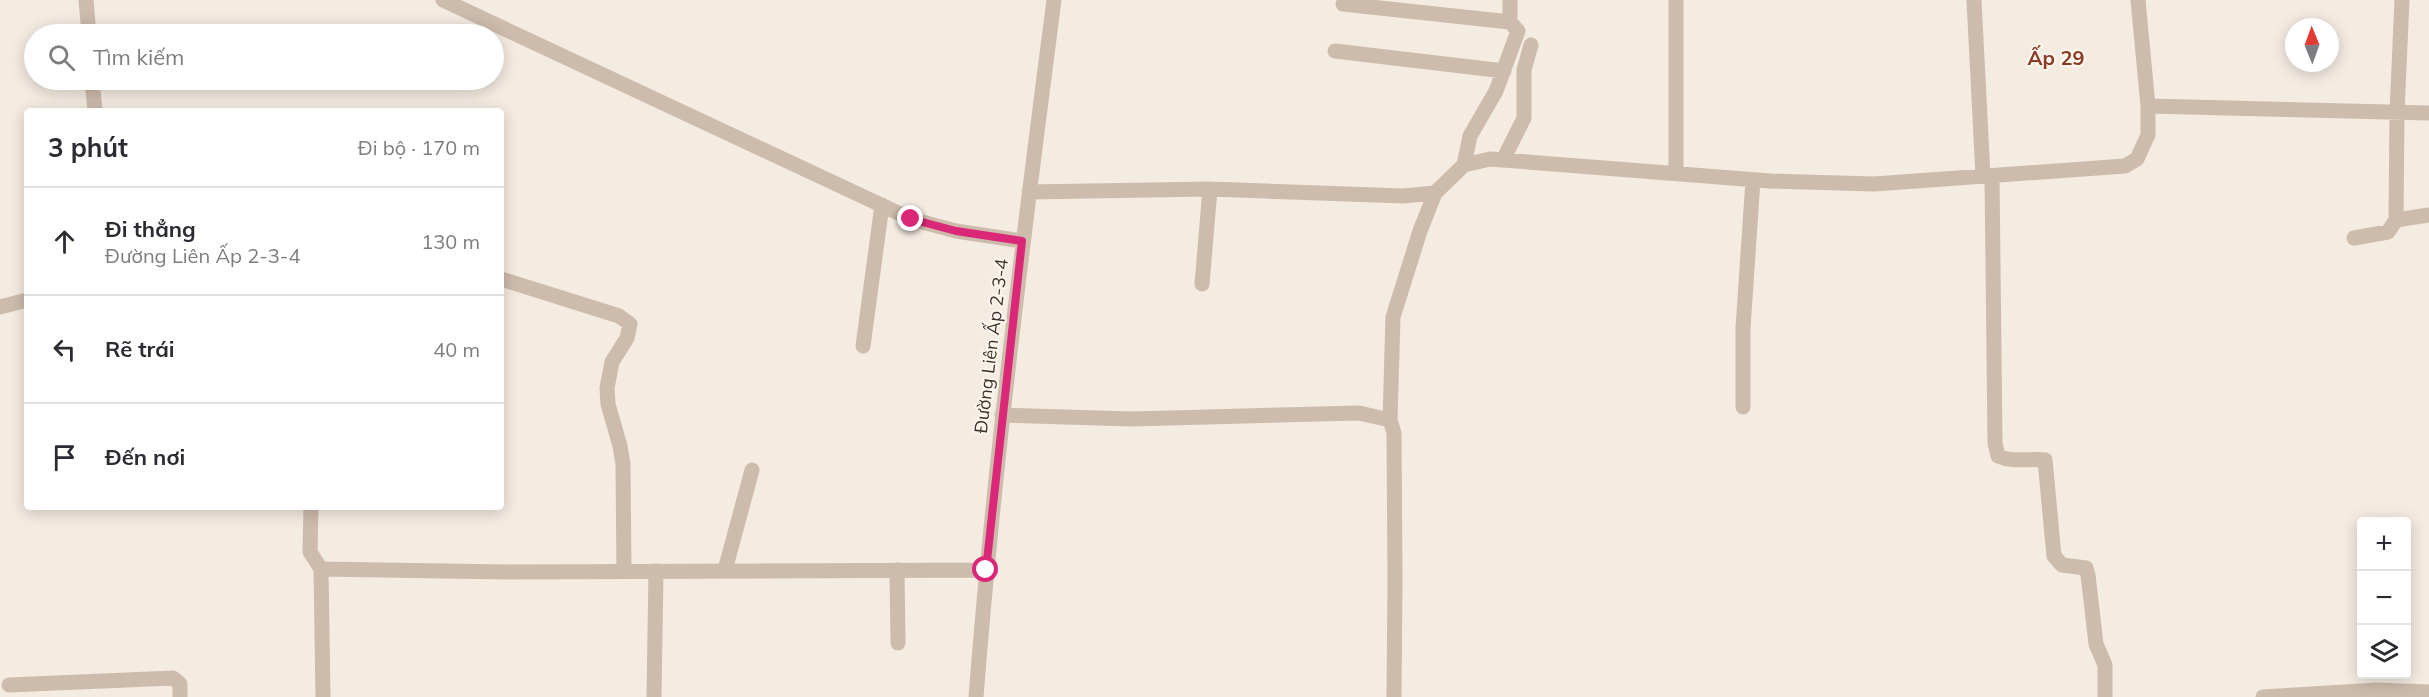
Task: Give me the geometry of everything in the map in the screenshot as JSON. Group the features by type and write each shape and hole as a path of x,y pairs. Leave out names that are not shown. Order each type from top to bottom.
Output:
{"street":[{"path":"86,0 88,24"},
{"path":"443,0 494,24"},
{"name":"Đường Liên Ấp 2-3-4","path":"976,697 1002,415 1054,0"},
{"path":"1464,165 1470,136 1496,91 1518,31 1510,22 1510,0"},
{"path":"1676,0 1676,173"},
{"path":"1974,0 1987,176 1995,444 1998,456 2007,460 2045,460 2054,556 2062,565 2086,568 2096,644 2105,665 2105,697"},
{"path":"1394,697 1394,433 1390,420 1393,317 1420,231 1436,193 1464,165 1481,160 1503,160 1753,180 1874,184 2125,166 2137,159 2148,135 2148,106 2138,0"},
{"path":"2354,238 2388,232 2396,220 2397,112 2402,0"},
{"path":"1343,4 1510,22"},
{"path":"504,28 911,219 956,231 1022,241"},
{"path":"1503,160 1524,118 1524,70 1531,45"},
{"path":"1335,51 1504,71"},
{"path":"94,90 95,108"},
{"path":"2148,106 2429,113"},
{"path":"1743,407 1743,328 1753,180"},
{"path":"1202,284 1210,189"},
{"path":"1029,192 1210,189 1404,196 1436,193"},
{"path":"863,346 882,205"},
{"path":"2396,220 2429,215"},
{"path":"504,280 619,316 630,324 627,338 612,362 607,388 608,404 623,464 624,571"},
{"path":"0,306 24,301"},
{"path":"1002,415 1132,419 1359,413 1390,420"},
{"path":"725,570 752,470"},
{"path":"311,510 310,552 321,570 323,697"},
{"path":"321,570 986,570"},
{"path":"654,697 656,570"},
{"path":"897,570 898,643"},
{"path":"9,685 173,678 180,684 180,697"},
{"path":"2264,697 2378,690 2429,692"}],"district":[{"name":"Ấp 29","path":"2056,57"}],"route":[{"path":"911,219 956,231 1022,241 986,570"}]}
